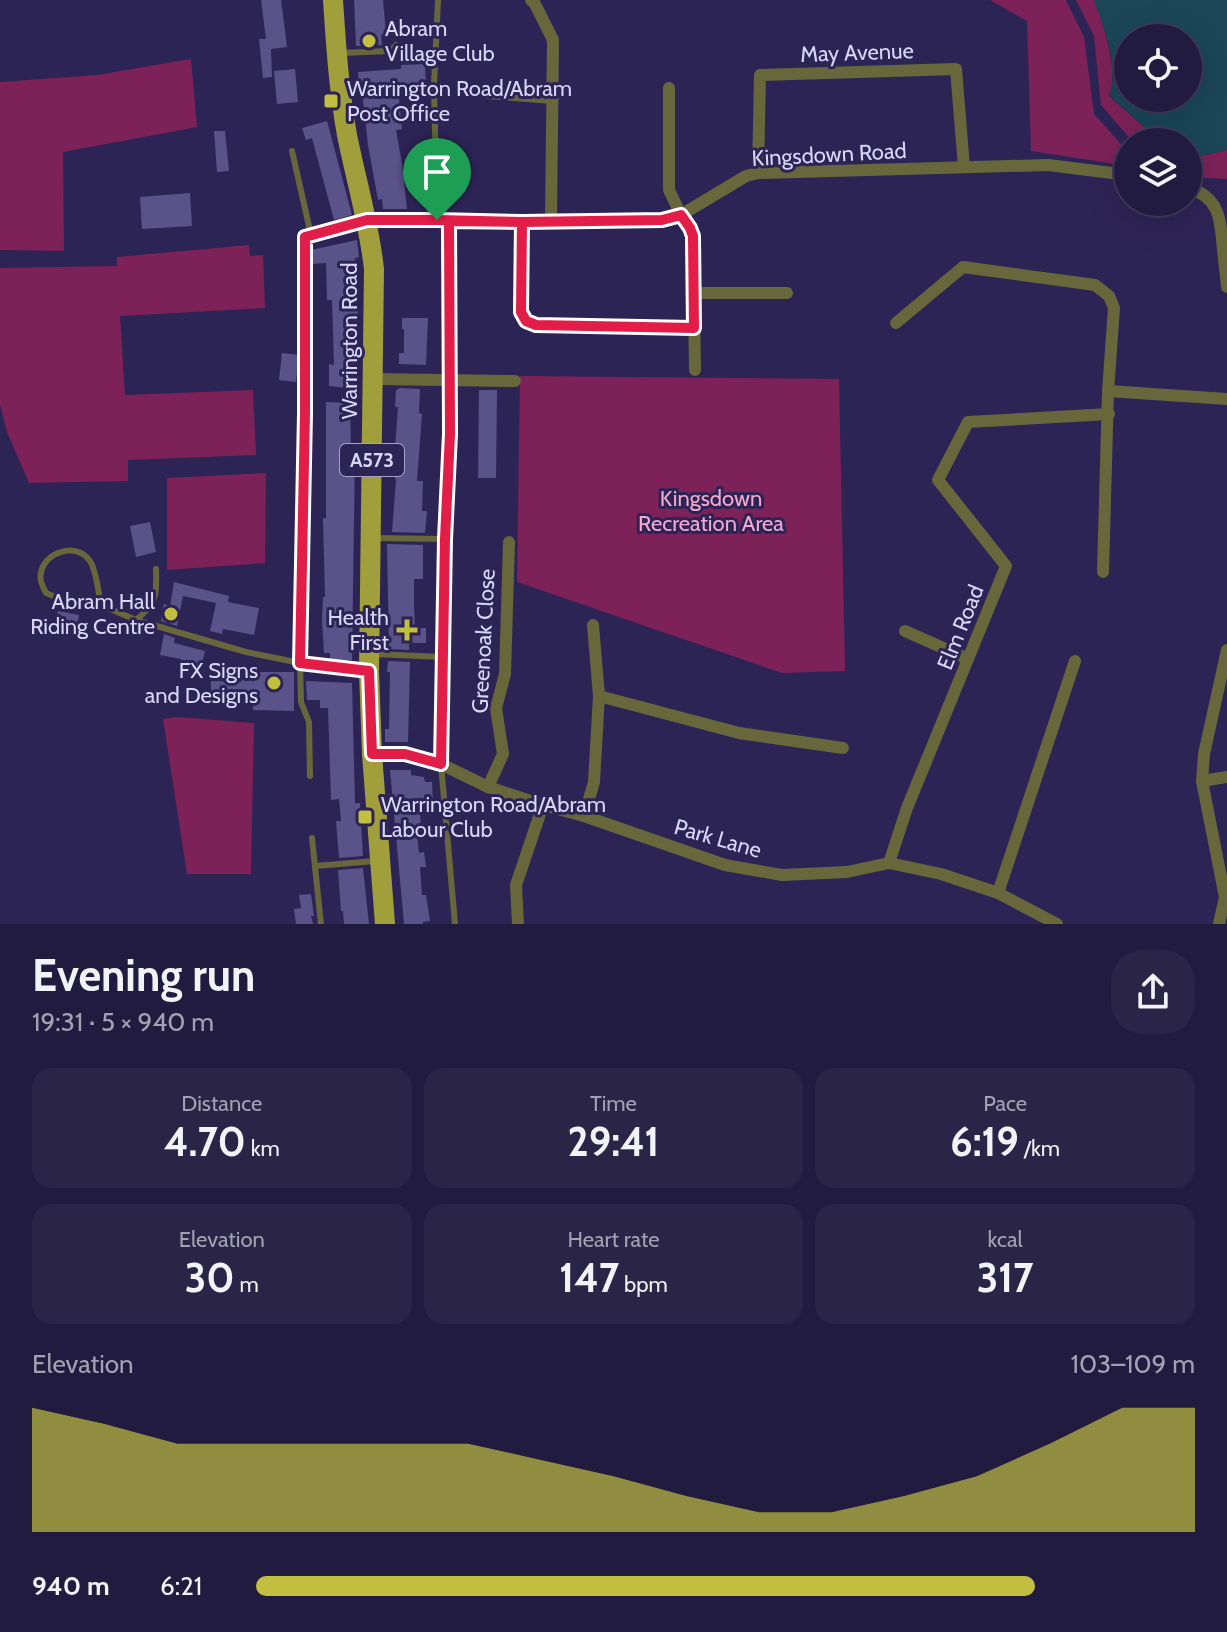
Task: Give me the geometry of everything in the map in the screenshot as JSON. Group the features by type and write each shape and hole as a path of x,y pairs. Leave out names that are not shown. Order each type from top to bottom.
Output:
{"main road":[{"name":"Warrington Road","path":"333,0 336,53 347,135 367,220 375,287 369,662 372,754 385,924"}],"street":[{"path":"536,1 553,40 551,220"},
{"name":"May Avenue","path":"758,173 760,75 956,69 964,167"},
{"path":"669,88 669,190 693,236 695,370"},
{"path":"488,93 553,98"},
{"name":"Kingsdown Road","path":"308,236 367,220 662,220 681,215 746,176 758,173 1048,165 1114,173"},
{"path":"1202,194 1217,210 1221,221 1227,287"},
{"path":"522,222 521,312 526,321 536,325 694,328"},
{"path":"896,323 963,267 1095,285 1109,296 1114,308 1108,391 1103,572"},
{"path":"695,293 787,293"},
{"path":"374,379 515,381"},
{"path":"1108,391 1227,399"},
{"name":"Elm Road","path":"889,863 907,808 1006,566 938,480 968,422 1109,414"},
{"name":"Greenoak Close","path":"488,787 503,754 496,708 505,674 509,542"},
{"path":"584,816 594,782 599,696 593,625"},
{"path":"905,631 968,659"},
{"path":"1219,924 1225,897 1202,781 1204,754 1227,650"},
{"path":"998,893 1075,661"},
{"path":"599,696 739,733 843,748"},
{"name":"Park Lane","path":"372,754 405,754 441,764 488,787 584,816 725,865 782,875 847,872 889,863 941,874 998,893 1057,924"},
{"path":"1202,781 1227,777"},
{"path":"518,924 516,885 543,805"}],"lane":[{"path":"438,0 434,85 443,221 450,434 441,764 455,924"},
{"path":"336,53 390,51 396,45"},
{"path":"292,151 308,236 300,663 301,702 309,722 310,776"},
{"path":"371,538 445,539"},
{"path":"101,605 92,564 84,554 76,550 66,551 48,559 41,568 41,582 46,593 58,598 101,605 136,620 246,652 300,663 443,657"},
{"path":"136,620 150,609 155,599 156,569"},
{"path":"312,838 321,924"},
{"path":"315,866 379,860"}],"green space":[{"path":"990,0 1066,0 1084,37 1094,114 1114,136 1114,164 1031,151 1027,21"},
{"path":"1076,0 1094,0 1098,10 1111,61 1113,74 1109,96 1114,100 1114,112 1127,112 1145,128 1121,128 1101,105 1094,36"},
{"path":"191,59 197,127 63,152 64,251 0,250 0,82 97,75"},
{"path":"1227,150 1227,179 1202,176 1202,156"},
{"path":"249,245 250,256 263,255 265,308 120,316 125,395 253,390 256,455 128,460 128,481 29,483 7,432 0,405 0,268 117,266 117,257"},
{"name":"Kingsdown Recreation Area","path":"520,376 839,379 845,671 782,673 517,582"},
{"path":"266,473 265,563 167,570 167,478"},
{"path":"177,717 254,723 251,874 187,874 163,719"}],"water":[{"path":"1094,0 1227,0 1227,150 1202,156 1202,128 1146,128 1128,112 1202,112 1202,24 1114,24 1114,100 1109,95 1113,74 1106,34"}],"building":[{"path":"261,0 281,0 287,47 271,49 272,77 263,78 259,39 266,39"},
{"path":"354,0 383,0 386,34 381,35 382,45 356,46"},
{"path":"425,64 426,89 398,89 402,129 396,130 407,209 383,209 382,199 378,200 358,72"},
{"path":"295,69 298,102 277,104 274,71"},
{"path":"327,121 352,215 334,220 312,138 306,140 302,128"},
{"path":"214,131 225,131 229,171 217,172"},
{"path":"190,193 192,226 142,229 140,197"},
{"path":"357,240 357,364 347,364 347,388 329,386 329,364 334,365 332,300 327,300 326,263 311,264 311,250"},
{"path":"402,318 428,318 426,365 399,364 399,353 404,353"},
{"path":"282,353 299,355 296,382 279,380"},
{"path":"420,389 419,413 422,414 417,481 423,481 422,511 427,511 425,533 392,532 398,407 395,407 396,390"},
{"path":"479,390 497,390 496,478 478,478"},
{"path":"326,402 350,403 351,450 355,450 352,660 330,660 330,653 324,653"},
{"path":"150,522 156,552 136,557 130,526"},
{"path":"387,544 423,545 423,579 414,579 414,606 415,628 426,628 426,643 409,643 409,650 389,649"},
{"name":"Abram Hall Riding Centre","path":"174,582 229,596 228,602 259,608 254,635 223,629 222,634 210,631 216,603 183,596 177,626 161,621 164,604 170,606"},
{"path":"58,611 79,615 76,631 55,627"},
{"path":"164,634 175,638 174,643 205,651 200,672 179,668 181,659 160,655"},
{"path":"388,661 410,662 408,742 385,742 385,729 389,729"},
{"name":"FX Signs and Designs","path":"253,672 294,672 294,711 253,710 253,699 211,697 211,681 241,682 241,678 253,678"},
{"path":"306,681 352,683 355,803 360,803 363,856 339,858 336,821 341,821 339,799 331,800 328,708 320,708 320,700 307,700"},
{"path":"390,770 411,770 411,775 432,782 433,803 419,801 421,826 416,826 419,853 424,852 426,867 420,867 422,895 426,895 430,921 423,924 404,924"},
{"path":"363,868 369,924 344,924 338,870"},
{"path":"311,894 313,924 296,924 294,909 301,908 299,895"}],"place":[{"name":"Abram Village Club","path":"369,41"},
{"name":"Warrington Road/Abram Post Office","path":"331,101"},
{"name":"Abram Hall Riding Centre","path":"171,614"},
{"name":"Health First","path":"407,630"},
{"name":"FX Signs and Designs","path":"274,683"},
{"name":"Warrington Road/Abram Labour Club","path":"365,817"}],"route":[{"path":"681,215 693,236 695,293 694,328 536,325 526,321 521,312 522,222 449,221 450,434 441,764 405,754 372,754 369,671 300,663 305,237 367,220 437,220 662,220 681,215"}]}
